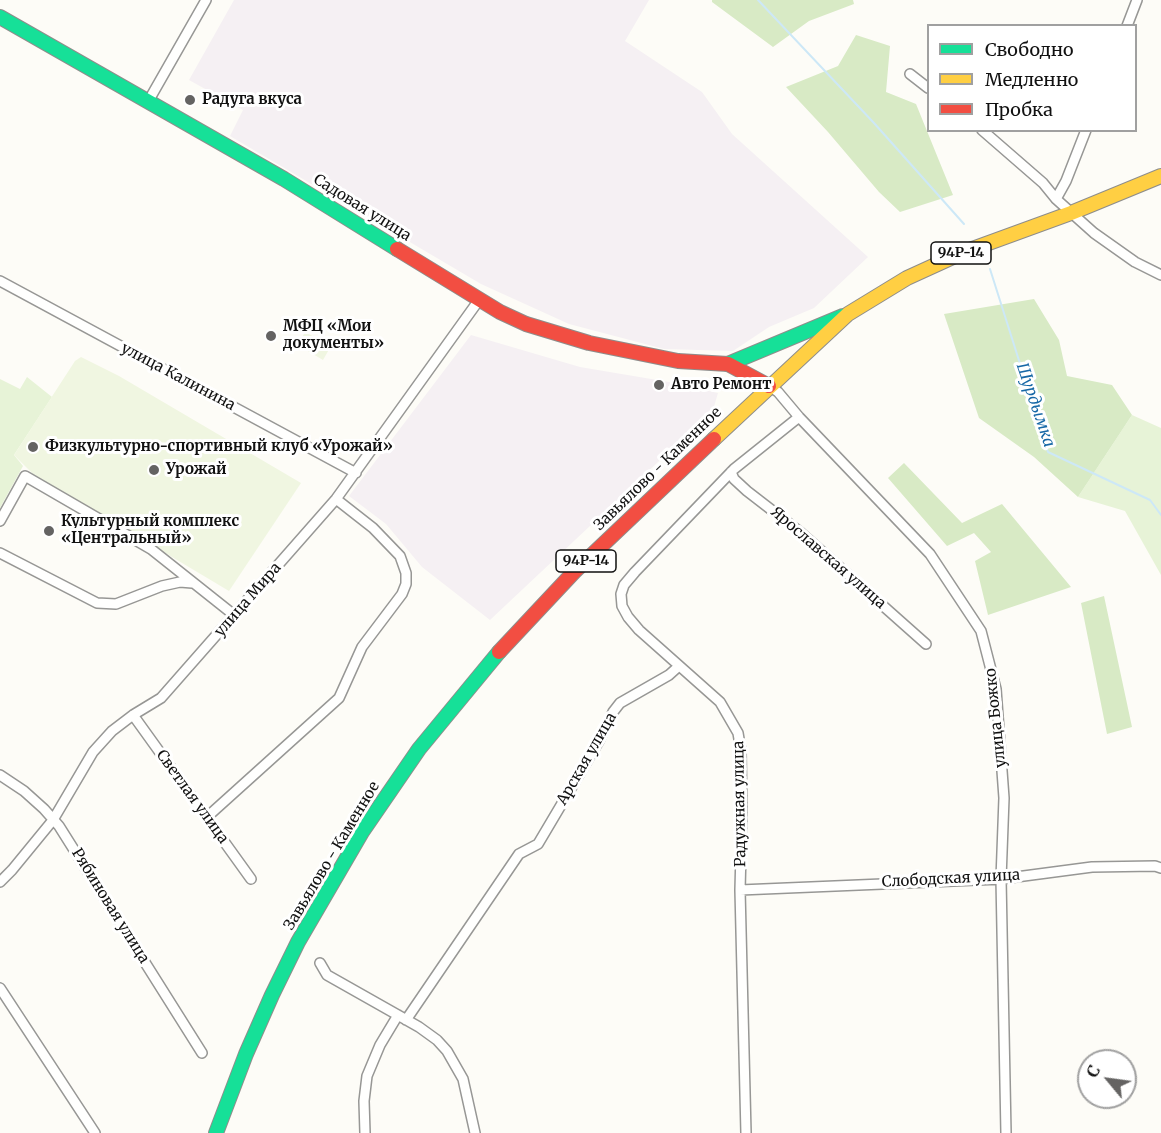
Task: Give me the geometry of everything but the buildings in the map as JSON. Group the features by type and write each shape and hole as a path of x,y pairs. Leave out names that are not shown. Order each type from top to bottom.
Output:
{"main road":[{"name":"Садовая улица","path":"0,17 149,100 284,179 479,300 526,324 588,344 676,361 728,364"},
{"name":"Завьялово - Каменное","path":"216,1133 246,1054 298,942 362,831 419,750 516,632 574,572 848,314 907,278 964,252 1071,213 1161,176"},
{"path":"728,364 848,314"},
{"path":"728,364 769,386"}],"street":[{"path":"149,100 206,0"},
{"path":"1128,24 1137,0"},
{"path":"910,74 927,87"},
{"path":"984,132 1043,183 1056,199 1094,233 1161,275"},
{"path":"1056,199 1066,181 1085,132"},
{"name":"улица Калинина","path":"0,281 356,473"},
{"name":"улица Мира","path":"0,882 53,819 93,752 112,731 161,698 336,499 479,300"},
{"name":"улица Божко","path":"769,386 778,392 930,554 981,631 996,689 1004,798 1000,879 1006,1133"},
{"name":"Радужная улица","path":"746,1133 740,890 742,814 738,733 720,702 706,687 679,666 627,617 622,606 621,594 624,585 635,572 731,472 799,417"},
{"name":"Ярославская улица","path":"731,472 734,479 747,491 818,547 926,644"},
{"path":"0,521 25,476 152,549 234,615"},
{"path":"207,817 339,699 362,648 402,594 406,584 406,573 400,556 373,528 336,499"},
{"path":"0,553 97,603 116,604 162,586 180,582 193,583"},
{"name":"Арская улица","path":"402,1017 519,854 538,844 620,703 669,675 679,666"},
{"name":"Светлая улица","path":"133,715 251,879"},
{"name":"Рябиновая улица","path":"0,775 44,808 59,826 202,1053"},
{"name":"Слободская улица","path":"740,890 1000,879 1092,867 1155,866 1161,868"},
{"path":"320,963 327,975 402,1017 437,1040 456,1064 463,1079 475,1133"},
{"path":"0,988 95,1133"},
{"path":"365,1133 364,1101 367,1076 380,1045 402,1017"}],"shaded area":[{"path":"234,0 649,0 625,41 702,92 732,134 868,257 814,308 769,327 733,351 664,349 569,324 481,284 230,136 243,110 189,80"},
{"path":"471,335 580,367 718,393 713,410 709,414 490,620 422,567 386,524 349,496"}],"green space":[{"path":"712,0 853,0 854,4 809,21 773,47"},
{"path":"856,35 890,46 886,92 916,104 953,195 900,212 879,192 786,87 838,66"},
{"path":"1034,299 1059,340 1067,376 1112,385 1132,415 1078,497 1034,457 979,418 944,314"},
{"path":"305,332 331,346 323,360 298,345"},
{"name":"Урожай","path":"81,357 119,376 301,483 229,591 33,474 14,455 75,361"},
{"path":"27,377 52,397 14,455 23,466 0,508 0,379 20,389"},
{"path":"1132,415 1161,428 1161,575 1125,511 1078,497"},
{"path":"904,463 962,523 1002,504 1071,587 988,615 975,561 991,552 974,533 947,546 888,478"},
{"path":"1104,596 1132,727 1107,734 1081,603"}],"waterway":[{"name":"Шурдымка","path":"758,0 874,123 964,224"},
{"name":"Шурдымка","path":"990,269 1048,452 1150,500 1161,515"}],"traffic: fast":[{"path":"0,17 284,179 397,249"},
{"path":"728,364 843,316"},
{"path":"216,1133 246,1054 272,995 298,942 362,832 419,749 499,652"}],"traffic: slow":[{"path":"714,439 848,314 907,278 964,252 1071,213 1161,176"}],"traffic: jam":[{"path":"397,249 500,312 526,324 589,343 678,361 728,364 769,386"},
{"path":"499,652 574,572 714,439"}],"place":[{"name":"Радуга вкуса","path":"190,100"},
{"name":"МФЦ «Мои документы»","path":"271,336"},
{"name":"Авто Ремонт","path":"659,385"},
{"name":"Физкультурно-спортивный клуб «Урожай»","path":"33,447"},
{"name":"Урожай","path":"154,470"},
{"name":"Культурный комплекс «Центральный»","path":"49,531"}]}
